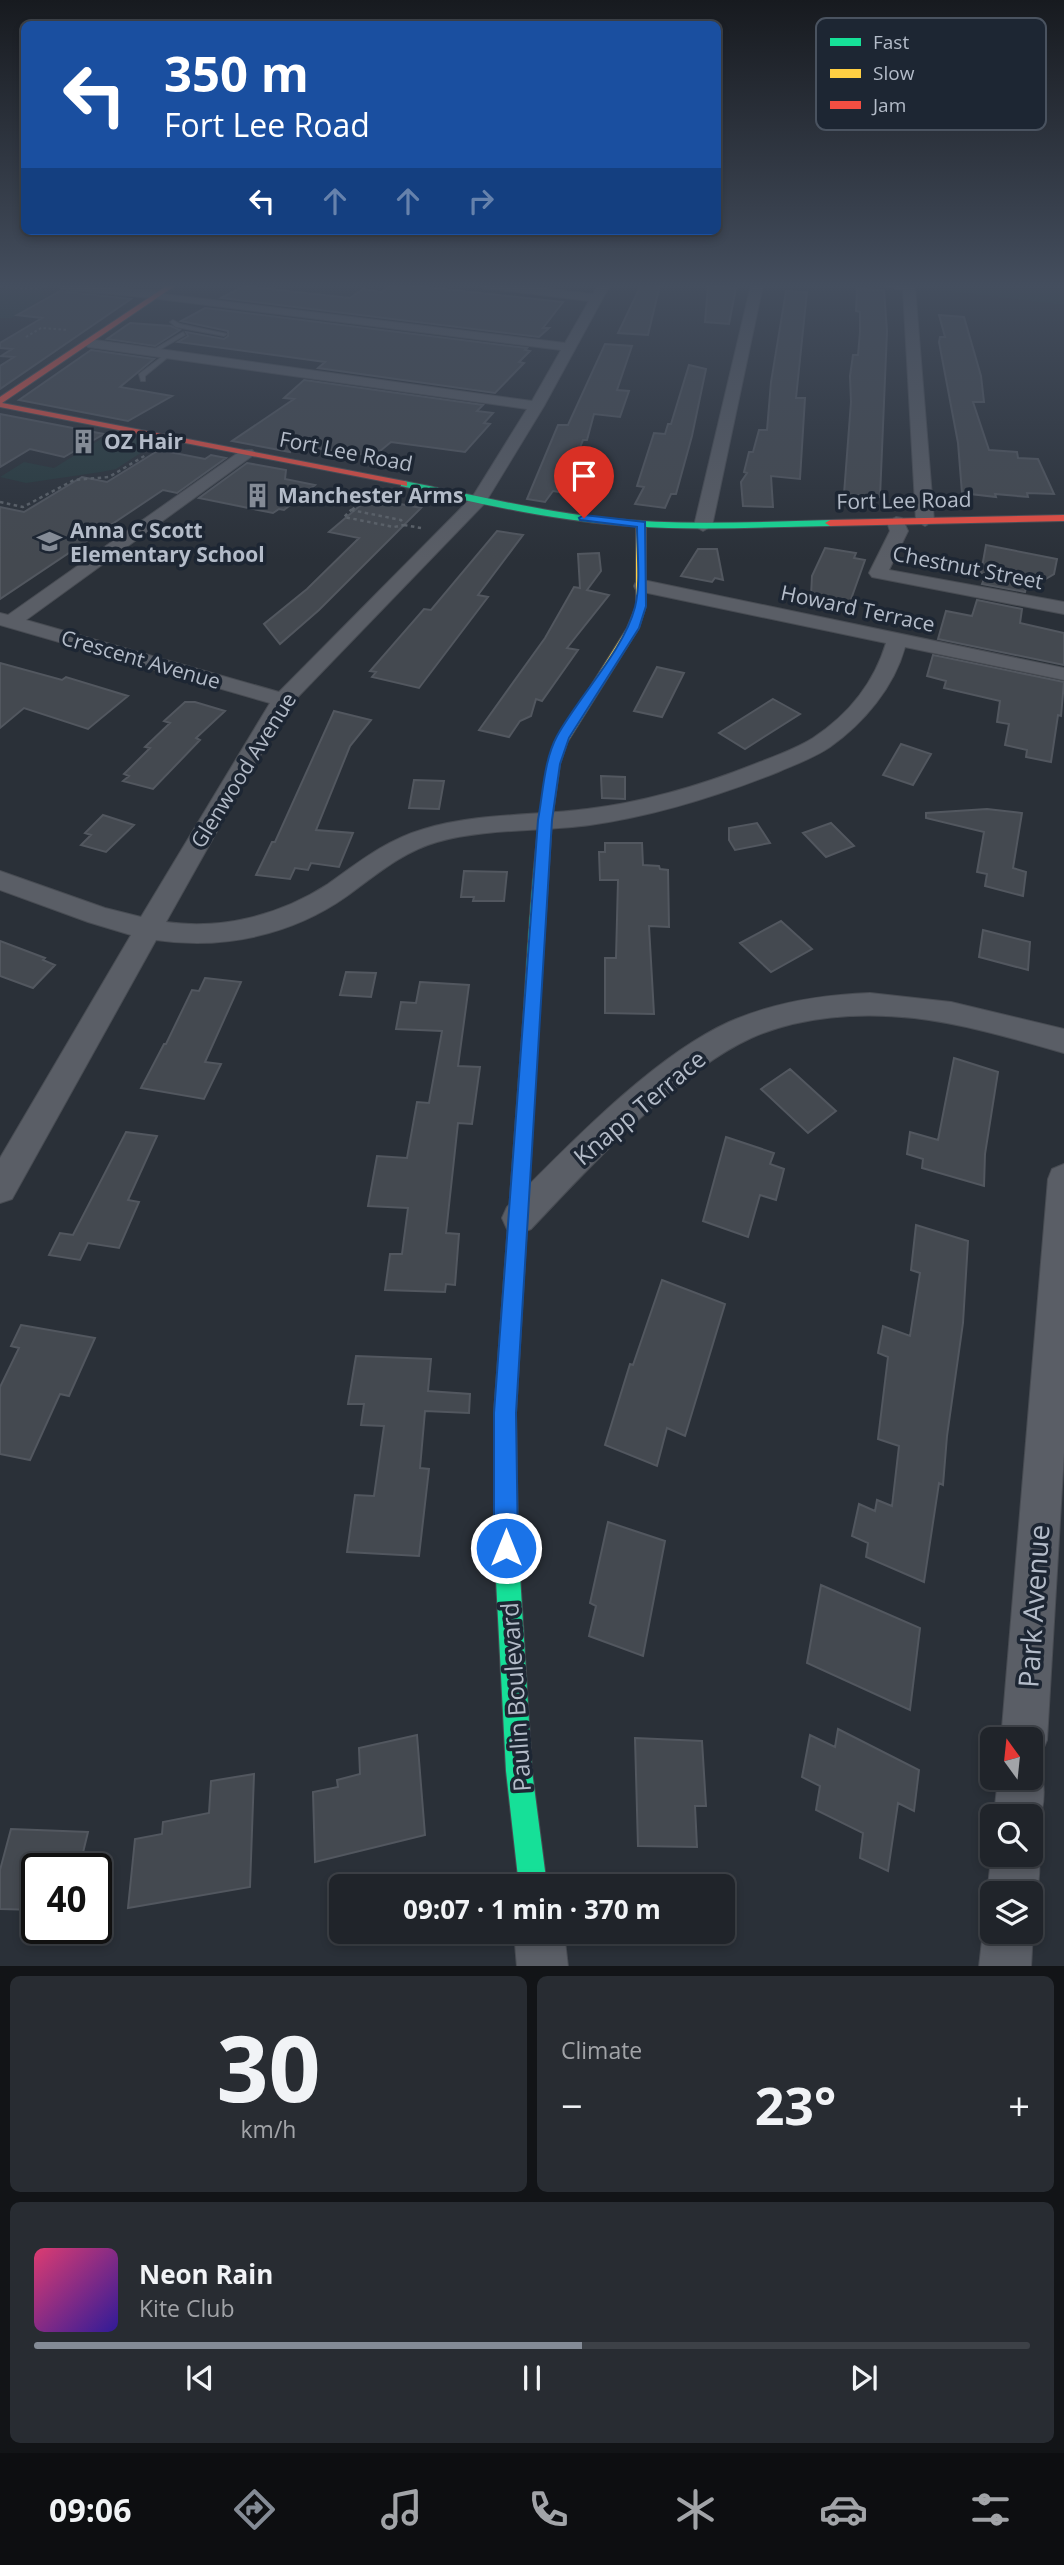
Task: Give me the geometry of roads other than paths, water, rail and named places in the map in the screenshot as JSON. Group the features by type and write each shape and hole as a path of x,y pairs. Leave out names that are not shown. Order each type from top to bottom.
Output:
{"street":[{"path":"0,403 39,377"},
{"path":"338,377 537,405"},
{"name":"Glenwood Avenue","path":"0,1188 237,774 283,700 479,499 553,377"},
{"path":"703,526 736,377"},
{"path":"915,377 925,521"},
{"name":"Fort Lee Road","path":"0,403 561,515 641,524 703,526 1064,518"},
{"path":"6,620 247,453"},
{"name":"Chestnut Street","path":"896,522 899,531 878,573 1064,608"},
{"name":"Paulin Boulevard","path":"532,1874 519,1770 506,1575 505,1413 545,820 554,764 562,738 633,628 641,606 641,524"},
{"name":"Howard Terrace","path":"643,586 1064,674"},
{"name":"Crescent Avenue","path":"6,620 283,700"},
{"path":"0,880 148,930 199,934 265,924 295,914 407,844 447,832 505,821 589,817 699,794 739,780 823,742 852,718 872,696 886,674 897,639"},
{"name":"Knapp Terrace","path":"519,1218 584,1150 686,1062 741,1030 778,1017 834,1007 914,1007 1064,1041"},
{"name":"Park Avenue","path":"1025,1727 1064,1179"},
{"path":"540,1944 543,1966"},
{"path":"1005,1966 1007,1944"}],"place":[{"name":"OZ Hair","path":"84,441"},
{"name":"Manchester Arms","path":"258,495"},
{"name":"Anna C Scott Elementary School","path":"50,542"}]}
